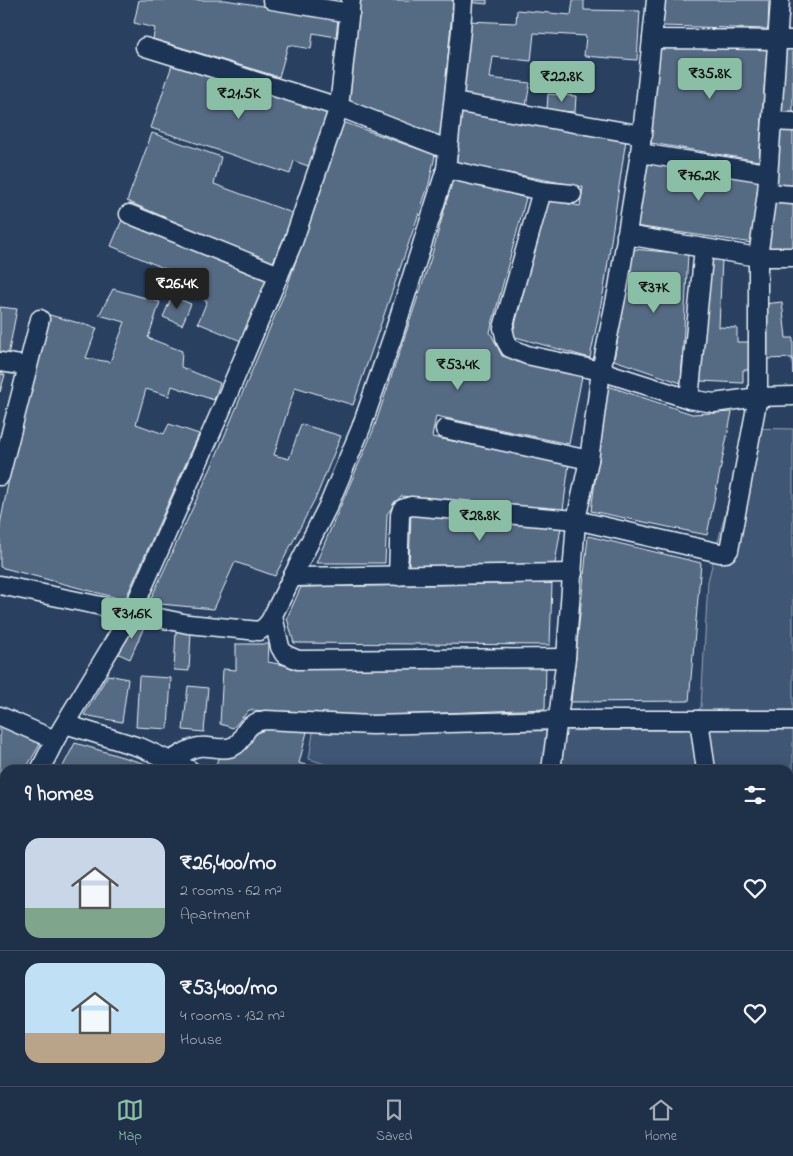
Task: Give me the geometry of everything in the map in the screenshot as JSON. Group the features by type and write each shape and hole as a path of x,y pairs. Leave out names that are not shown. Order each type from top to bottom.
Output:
{"street":[{"path":"42,765 55,740 131,614 293,242 339,107 350,7 272,0"},
{"path":"0,585 131,614 188,624 248,631 259,630 265,627 273,616 329,504 360,428 394,333 446,169 463,0"},
{"path":"552,765 566,658 576,520 589,460 601,371 618,288 643,135 656,0"},
{"path":"398,576 400,516 402,509 411,506 576,520 726,553 731,547 758,397 758,257 767,193 772,121 786,40 780,0"},
{"path":"652,39 786,40"},
{"path":"145,47 339,107 449,150"},
{"path":"454,102 643,135"},
{"path":"772,121 793,122"},
{"path":"640,153 768,173"},
{"path":"446,169 542,191 572,194"},
{"path":"542,191 503,328 510,348 527,355 601,371 689,399 714,403 758,397 793,396"},
{"path":"767,193 793,195"},
{"path":"129,214 279,275"},
{"path":"626,236 758,257 793,256"},
{"path":"689,399 704,248"},
{"path":"0,476 2,455 40,318"},
{"path":"0,362 27,366"},
{"path":"446,429 589,460"},
{"path":"293,577 573,573"},
{"path":"273,616 280,646 284,654 298,660 566,658"},
{"path":"0,716 55,740"},
{"path":"171,760 196,747 226,749 232,747 238,744 247,728 252,724 265,720 372,725 558,720 793,720"},
{"path":"699,720 705,765"},
{"path":"65,724 142,748 180,765"}],"shaded area":[{"path":"747,428 793,429 793,765 328,765 309,759 314,726 370,732 684,730 701,707 708,581"}],"building":[{"path":"139,0 225,0 338,18 336,37 313,33 311,49 288,45 279,77 153,39 155,28 134,23"},
{"path":"360,0 453,0 441,136 349,103"},
{"path":"466,0 487,0 487,4 466,2"},
{"path":"573,0 584,0 584,10 640,11 637,60 584,56 586,36 534,33 531,61 493,57 490,78 530,83 526,106 463,97 468,21 516,23 517,10 571,15"},
{"path":"664,0 769,0 768,29 661,26"},
{"path":"658,48 767,48 759,161 651,143"},
{"path":"783,48 793,48 793,116 778,115"},
{"path":"173,62 329,113 311,167 294,161 290,174 151,128"},
{"path":"548,94 576,96 575,112 547,110"},
{"path":"461,109 626,139 604,289 590,358 512,336 548,200 580,206 583,187 455,163"},
{"path":"343,122 435,155 429,184 353,405 295,387 274,455 289,459 301,424 341,436 317,495 275,576 235,562 214,609 149,603 211,468 287,287"},
{"path":"777,128 793,129 793,189 772,188"},
{"path":"152,133 221,157 214,184 295,214 272,264 127,201"},
{"path":"647,160 761,177 753,243 635,226"},
{"path":"453,178 526,198 490,332 502,356 582,376 569,444 436,416 432,437 569,464 563,510 401,496 387,514 385,563 316,563 373,431 431,258"},
{"path":"772,199 793,200 793,248 767,249"},
{"path":"124,215 268,278 241,341 198,323 207,301 175,287 180,275 111,246"},
{"path":"633,249 688,254 681,383 614,360"},
{"path":"706,258 722,258 719,327 737,328 737,342 751,342 750,370 743,370 743,383 700,381"},
{"path":"113,289 160,302 148,338 182,351 181,367 220,383 214,400 172,386 169,396 146,389 136,424 164,434 169,424 199,434 125,600 0,567 0,525 14,453 46,314 97,328 86,358 110,362 125,322 99,315"},
{"path":"172,296 191,304 182,325 163,317"},
{"path":"782,302 786,338 793,338 793,374 792,358 765,359 763,304"},
{"path":"0,307 17,309 8,356 0,354"},
{"path":"0,374 5,375 0,392"},
{"path":"608,386 692,414 732,412 707,535 591,511"},
{"path":"411,514 561,527 555,564 409,566"},
{"path":"588,536 701,563 689,701 571,702"},
{"path":"552,583 550,645 294,643 287,618 301,587"},
{"path":"133,622 144,627 130,659 119,654"},
{"path":"176,631 191,632 189,671 174,670"},
{"path":"236,644 269,644 268,662 295,667 546,663 545,709 369,716 249,710 233,728 220,724 223,669 236,670"},
{"path":"108,675 128,679 122,722 84,715"},
{"path":"139,676 171,678 168,729 136,727"},
{"path":"188,686 208,688 204,732 183,730"},
{"path":"0,725 42,741 28,765 0,765"},
{"path":"266,725 308,728 299,763 306,765 216,765 219,756 238,755 250,732"},
{"path":"75,743 148,765 64,765"}]}
